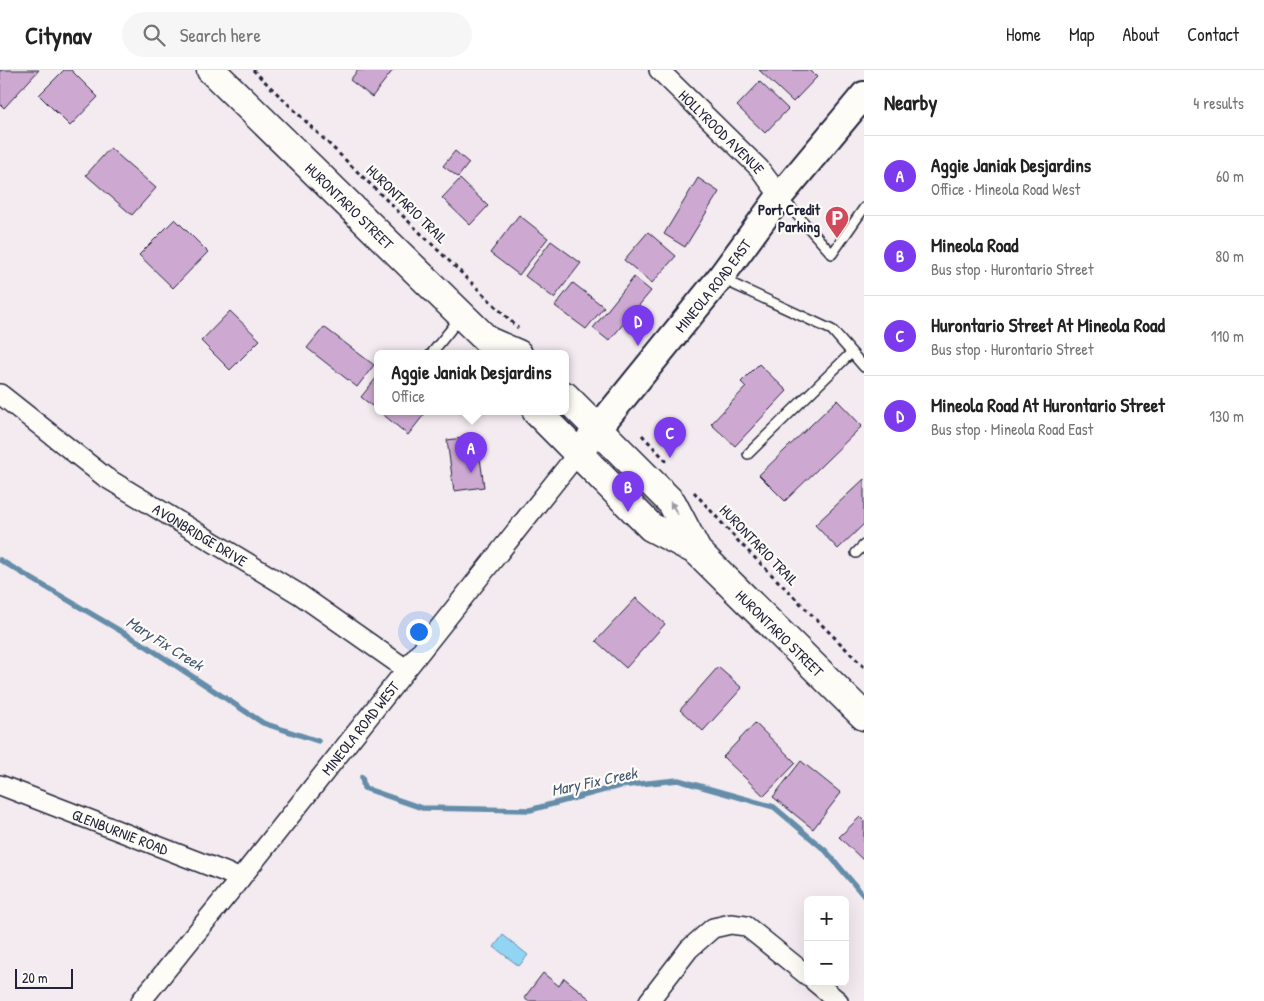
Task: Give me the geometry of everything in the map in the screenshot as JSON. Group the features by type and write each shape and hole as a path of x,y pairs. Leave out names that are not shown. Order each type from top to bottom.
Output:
{"main road":[{"name":"HURONTARIO STREET","path":"212,70 462,316 491,348 521,344"},
{"name":"HURONTARIO STREET","path":"569,400 672,503 697,551"},
{"name":"HURONTARIO STREET","path":"540,415 650,527 697,551 864,716"}],"street":[{"name":"HOLLYROOD AVENUE","path":"659,70 759,168 780,196"},
{"name":"MINEOLA ROAD EAST","path":"578,453 720,278 780,196 864,95"},
{"name":"AVONBRIDGE DRIVE","path":"0,394 105,477 300,594 406,669"},
{"name":"MINEOLA ROAD WEST","path":"141,1001 578,453"},
{"name":"GLENBURNIE ROAD","path":"0,785 240,879"},
{"path":"649,1001 688,949 713,928 731,924 746,926 804,973"},
{"path":"820,986 838,1001"}],"lane":[{"path":"780,196 832,254 864,208"},
{"path":"720,278 832,330 864,367"},
{"path":"434,350 462,316"},
{"path":"748,454 851,352"},
{"path":"856,553 864,545"}],"path":[{"name":"HURONTARIO TRAIL","path":"253,70 521,344"},
{"path":"642,436 673,469"},
{"name":"HURONTARIO TRAIL","path":"692,491 738,542 864,667"}],"water":[{"path":"503,935 528,955 519,966 494,947"}],"building":[{"path":"0,70 39,70 4,108 0,104"},
{"path":"64,70 71,70 98,97 70,126 39,95"},
{"path":"358,70 393,70 372,97 350,80"},
{"path":"759,70 810,70 817,77 793,102"},
{"path":"760,82 788,109 765,133 737,106"},
{"path":"110,148 156,188 132,215 86,175"},
{"path":"455,151 469,163 458,177 443,166"},
{"path":"698,178 719,192 685,247 664,234"},
{"path":"460,179 488,206 470,225 442,198"},
{"path":"519,215 548,238 519,275 490,253"},
{"path":"175,219 208,252 173,288 139,255"},
{"path":"648,232 676,256 652,283 624,260"},
{"path":"551,241 581,263 554,298 525,276"},
{"path":"634,277 651,291 609,341 593,328"},
{"path":"573,283 604,307 586,329 555,306"},
{"path":"230,311 260,340 230,370 201,341"},
{"path":"324,327 374,365 357,387 307,348"},
{"path":"759,364 787,391 735,446 711,424 746,387 741,382"},
{"path":"374,381 374,408 361,397"},
{"path":"837,400 862,426 785,501 759,475"},
{"path":"384,415 424,415 408,435"},
{"path":"477,436 484,487 454,491 447,440"},
{"path":"864,479 864,524 838,549 815,525"},
{"path":"636,598 665,624 626,668 596,641"},
{"path":"718,667 742,688 703,731 680,710"},
{"path":"755,723 796,763 764,796 723,757"},
{"path":"801,761 841,793 813,829 773,797"},
{"path":"860,817 864,821 864,861 839,837"},
{"path":"543,973 559,986 564,978 590,999 589,1001 528,1001 524,998"}],"waterway":[{"name":"Mary Fix Creek","path":"0,560 146,646 263,723 318,741"},
{"name":"Mary Fix Creek","path":"362,777 364,788 422,808 530,810 619,786 678,780 774,807 826,851 864,896"}],"place":[{"name":"Port Credit Parking","path":"837,239"},
{"name":"Mineola Road At Hurontario Street","path":"638,346"},
{"name":"Hurontario Street At Mineola Road","path":"670,458"},
{"name":"Aggie Janiak Desjardins","path":"471,473"},
{"name":"Mineola Road","path":"628,512"}]}
